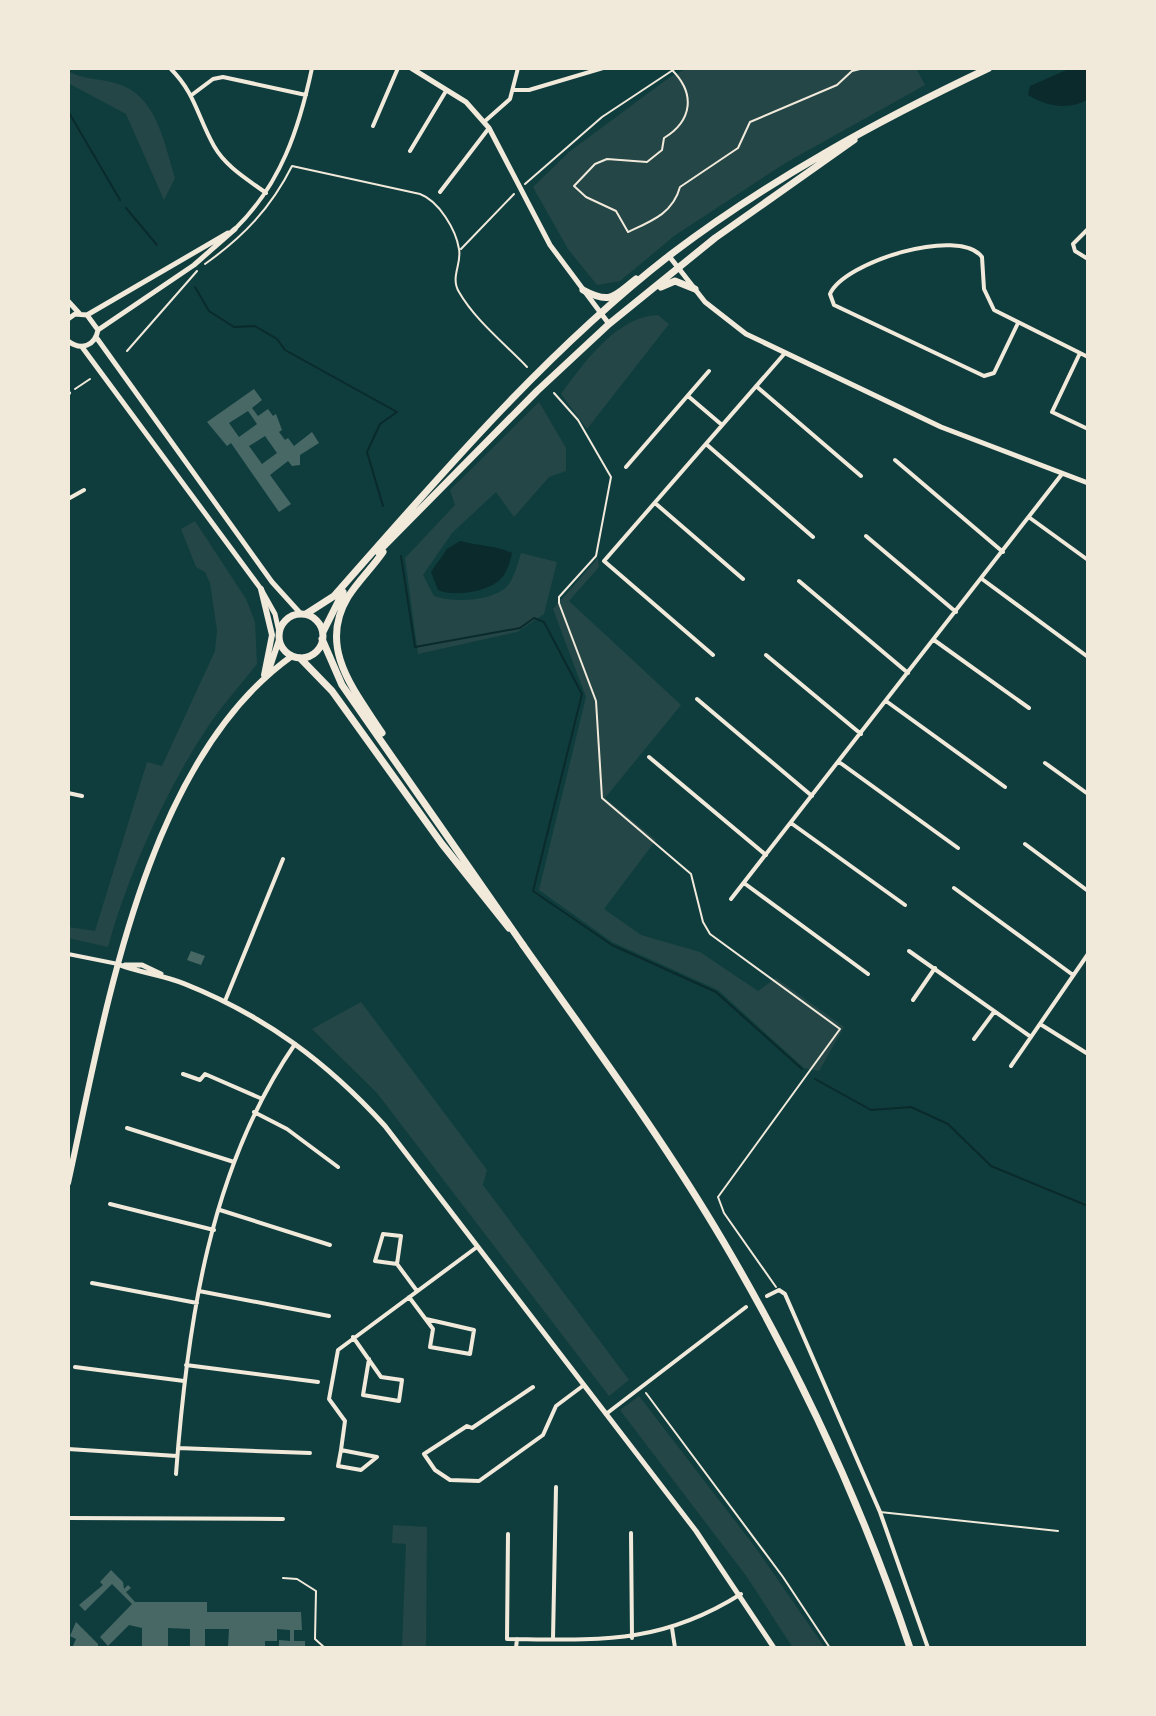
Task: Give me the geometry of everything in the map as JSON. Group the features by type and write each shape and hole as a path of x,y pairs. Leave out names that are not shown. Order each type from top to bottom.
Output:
{"main road":[{"path":"68,1183 120,965 152,857 179,795 208,747 265,676 289,617 304,614 334,596 497,415 602,313 669,256 744,203 834,146 989,68"},
{"path":"265,676 296,657 317,651 343,591 440,487 590,341 677,267 870,128"},
{"path":"583,290 610,299 659,265"},
{"path":"590,341 602,336 667,282 695,289"},
{"path":"389,544 346,600 336,636 336,651 347,680 386,738 394,758"},
{"path":"261,589 272,635 265,676"},
{"path":"304,614 317,621 335,673 648,1122 723,1241 792,1369 839,1465 910,1648"},
{"path":"279,636 332,691 442,844 523,945"}],"street":[{"path":"170,68 193,94 213,145 224,160 266,193"},
{"path":"82,347 96,337 98,330 204,258 235,229 266,193 284,164 312,68"},
{"path":"373,126 398,68"},
{"path":"411,68 448,89 489,128 531,212 609,324"},
{"path":"484,122 504,106 515,90 518,68"},
{"path":"515,90 529,90 603,68"},
{"path":"193,94 213,79 223,77 306,95"},
{"path":"410,151 448,89"},
{"path":"440,192 489,128"},
{"path":"87,315 235,229"},
{"path":"1088,229 1073,244 1075,251 1088,259"},
{"path":"1018,323 994,373 984,376 834,305 830,294 837,282 855,270 898,253 950,246 974,249 982,257 984,289 989,303 1000,315 1018,323 1088,357"},
{"path":"669,256 713,310 746,334 941,427 1088,483"},
{"path":"68,301 80,313 87,315 98,330"},
{"path":"68,319 80,313"},
{"path":"96,337 272,582 304,614"},
{"path":"69,343 82,347 261,589 275,614 279,636"},
{"path":"713,655 604,561 785,353"},
{"path":"1080,353 1052,412 1088,429"},
{"path":"626,467 709,371"},
{"path":"756,386 861,476"},
{"path":"688,396 722,425"},
{"path":"706,444 813,537"},
{"path":"895,460 1003,552"},
{"path":"731,899 1062,474"},
{"path":"68,499 84,490"},
{"path":"655,503 743,579"},
{"path":"1030,518 1088,560"},
{"path":"866,536 956,612"},
{"path":"982,579 1088,657"},
{"path":"799,581 908,673"},
{"path":"934,640 1029,708"},
{"path":"766,655 861,734"},
{"path":"697,699 812,796"},
{"path":"886,701 1005,787"},
{"path":"649,757 766,855"},
{"path":"839,762 958,848"},
{"path":"1045,763 1088,794"},
{"path":"68,793 82,796"},
{"path":"791,823 905,905"},
{"path":"1025,844 1088,891"},
{"path":"225,1001 283,859"},
{"path":"744,883 868,974"},
{"path":"954,888 1073,975"},
{"path":"909,951 1031,1037"},
{"path":"68,954 165,977 225,1001 296,1042 330,1069 385,1126 584,1385 741,1594 774,1648"},
{"path":"1011,1066 1073,975 1085,963 1088,954"},
{"path":"913,1000 935,968"},
{"path":"974,1039 994,1011"},
{"path":"1040,1024 1088,1054"},
{"path":"176,1474 186,1365 214,1230 234,1162 260,1098 296,1042"},
{"path":"183,1074 200,1080 205,1074 260,1098"},
{"path":"254,1112 287,1129 338,1167"},
{"path":"127,1128 234,1162"},
{"path":"110,1204 214,1230"},
{"path":"220,1210 330,1245"},
{"path":"397,1264 375,1261 383,1234 401,1236 397,1264 417,1291"},
{"path":"341,1450 377,1457 361,1470 338,1466 345,1421 329,1399 335,1356 353,1337 477,1247"},
{"path":"92,1283 197,1303"},
{"path":"767,1296 779,1290 785,1294 880,1512 928,1648"},
{"path":"199,1291 329,1316"},
{"path":"409,1297 433,1329 430,1347 470,1354 474,1330 426,1319"},
{"path":"606,1414 746,1307"},
{"path":"353,1337 369,1359 381,1377 402,1380 399,1401 363,1395 369,1359"},
{"path":"186,1365 318,1382"},
{"path":"75,1367 184,1381"},
{"path":"533,1387 472,1428 467,1426 424,1454 435,1470 458,1482 487,1477 543,1435 556,1406 584,1385"},
{"path":"178,1448 310,1453"},
{"path":"68,1449 178,1456"},
{"path":"553,1639 556,1487"},
{"path":"68,1518 283,1519"},
{"path":"631,1533 632,1638"},
{"path":"508,1534 507,1639 632,1638 672,1628 741,1594"},
{"path":"672,1628 675,1648"},
{"path":"516,1648 517,1639"},
{"path":"595,1639 595,1648"}],"lane":[{"path":"880,1512 1058,1531"},
{"path":"283,1578 297,1579 316,1591 315,1639 325,1648"}],"path":[{"path":"459,250 566,147 602,117 676,68"},
{"path":"672,70 689,97 689,108 682,125 664,138 662,150 647,162 607,159 595,164 574,186 586,197 616,211 628,232 655,220 676,203 680,187 738,148 750,122 837,85 852,71 864,68"},
{"path":"127,351 198,270 228,248 268,209 292,166 429,198 437,205 459,250 455,273 458,291 527,367"},
{"path":"68,393 90,379"},
{"path":"554,393 578,420 611,477 596,556 559,597 596,701 602,798 691,874 703,922 710,934 840,1029 718,1197 724,1213 775,1287"},
{"path":"641,1387 783,1577 830,1648"}],"shaded area":[{"path":"688,68 916,68 925,85 787,162 674,236 620,281 597,285 568,249 533,187 569,152 670,77"},
{"path":"1071,68 1088,68 1088,99 1073,105 1058,106 1028,95 1030,86"},
{"path":"68,71 129,89 150,109 162,135 175,178 164,200 126,114 68,83"},
{"path":"658,315 669,324 587,429 561,394 591,356 615,333 643,317"},
{"path":"539,402 566,448 566,471 549,477 514,517 496,492 452,533 423,575 434,596 452,600 474,599 503,590 515,573 521,553 557,562 544,614 517,632 418,654 405,558 455,505 450,490"},
{"path":"195,521 246,599 255,622 257,664 211,722 180,773 138,860 108,947 68,938 68,927 95,931 147,762 162,766 215,651 217,630 210,583 205,572 196,567 181,529"},
{"path":"460,541 512,553 507,569 492,586 468,592 438,590 431,572 447,549"},
{"path":"598,558 599,567 569,601 681,705 605,798 656,840 604,909 641,935 700,952 758,991 776,978 844,1027 819,1071 804,1068 718,990 612,942 539,890 586,697 553,609"},
{"path":"361,1002 487,1170 483,1185 629,1380 609,1396 377,1093 312,1029"},
{"path":"639,1396 755,1547 825,1648 793,1648 747,1577 620,1410"},
{"path":"393,1525 427,1527 426,1648 402,1648 406,1544 392,1543"}],"building":[{"path":"254,389 262,400 252,408 258,416 268,409 273,416 276,414 282,430 279,432 285,440 288,438 294,446 312,432 319,443 300,455 300,465 292,466 288,461 270,475 291,504 279,512 231,443 227,446 207,422","holes":["248,411 257,424 239,437 229,423","265,436 277,453 262,464 249,446"]},
{"path":"191,951 205,956 201,965 187,960"},
{"path":"111,1570 123,1582 124,1589 128,1585 131,1588 126,1592 135,1602 207,1602 207,1612 301,1612 302,1630 294,1630 294,1641 305,1641 305,1648 279,1648 279,1640 290,1641 290,1630 277,1629 277,1641 265,1641 265,1648 228,1648 229,1629 205,1629 205,1648 190,1648 190,1629 168,1628 168,1648 142,1648 142,1628 129,1625 108,1646 100,1637 132,1604 112,1584 85,1611 79,1605 103,1585 100,1582"},
{"path":"76,1622 98,1644 98,1648 72,1648 76,1639 70,1636"}],"waterway":[{"path":"68,111 120,200"},
{"path":"126,208 157,245"},
{"path":"195,287 209,311 234,327 255,326 277,339 285,350 397,412 380,424 367,452 383,506"},
{"path":"401,556 415,647 520,628 534,618 544,622 582,694 533,891 612,945 716,992 802,1069"},
{"path":"815,1079 871,1110 911,1107 948,1124 991,1166 1088,1206"}]}
